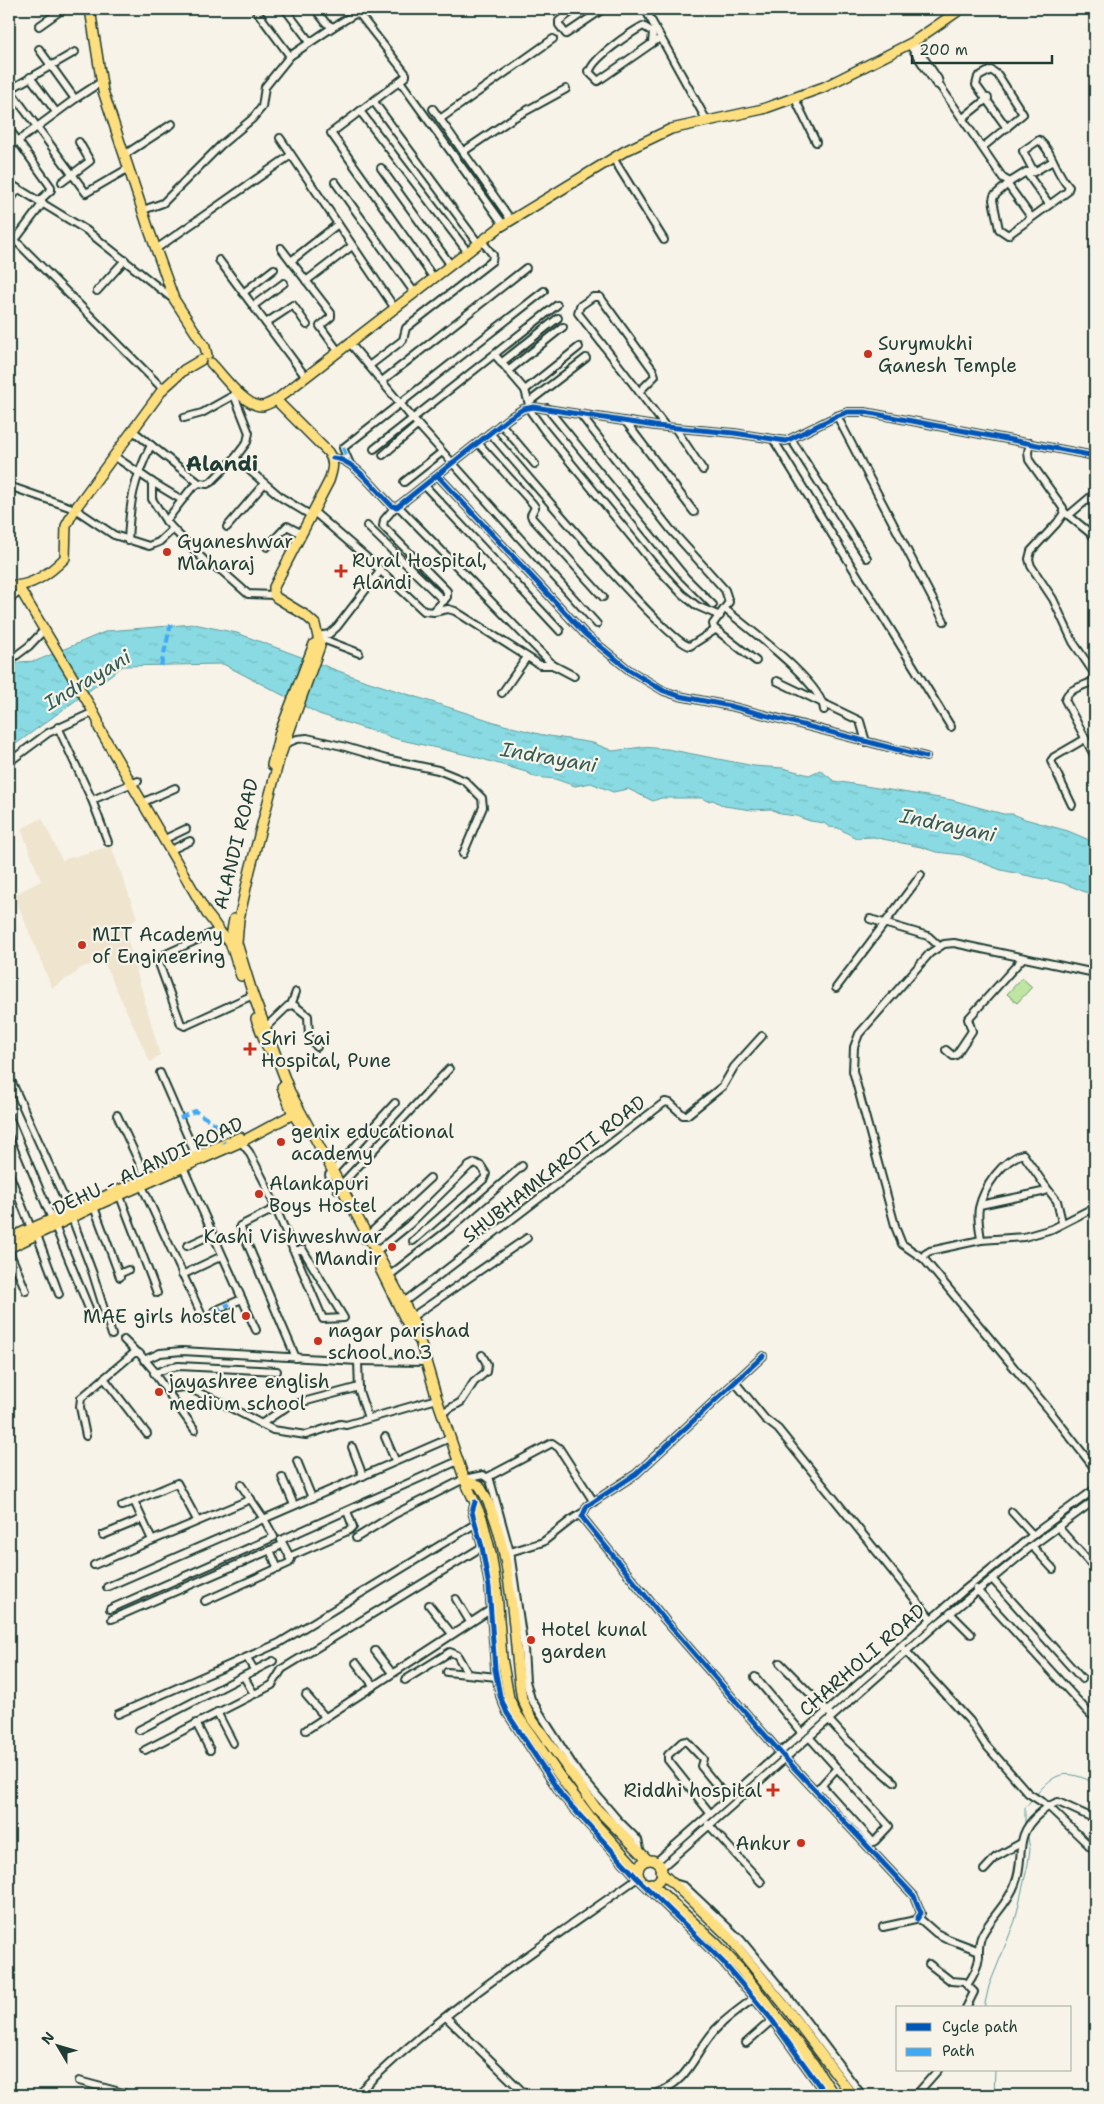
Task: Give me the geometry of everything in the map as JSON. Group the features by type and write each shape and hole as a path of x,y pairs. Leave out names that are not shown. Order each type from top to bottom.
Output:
{"main road":[{"path":"90,9 101,82 142,210 174,300 205,347 206,359 234,392 256,405 276,400 338,350 507,222 613,158 647,139 671,129 763,109 795,99 857,72 911,43 961,9"},
{"path":"206,359 184,370 164,389 75,509 66,526 65,558 43,575 16,587 47,632 98,721 104,725 200,897 211,912 214,921 220,930 234,943"},
{"path":"276,400 333,458 334,465 330,481 274,587 274,595 315,624 317,643"},
{"name":"ALANDI ROAD","path":"295,1110 251,996 234,943 249,864 284,733 317,643"},
{"name":"ALANDI ROAD","path":"276,763 284,744 284,733"},
{"name":"ALANDI ROAD","path":"234,943 243,960 251,996"},
{"path":"251,996 266,1027 295,1110 410,1319 419,1331 420,1341 437,1399 464,1480 482,1518 491,1552 497,1592 502,1658 509,1698 516,1713 566,1785 638,1875 645,1882 651,1883 658,1880 657,1866"},
{"name":"DEHU - ALANDI ROAD","path":"198,1158 241,1142 295,1110"},
{"name":"DEHU - ALANDI ROAD","path":"9,1238 34,1231 198,1158 295,1110"},
{"name":"DEHU - ALANDI ROAD","path":"71,1214 94,1207 118,1193"},
{"name":"DEHU - ALANDI ROAD","path":"9,1250 34,1231"},
{"path":"464,1480 479,1485 494,1515 514,1601 522,1699 531,1718 596,1808 729,1937 785,2006 852,2095"},
{"path":"638,1875 642,1864 657,1866"},
{"path":"651,1883 717,1944 742,1971 813,2063 834,2095"}],"street":[{"path":"39,26 63,9"},
{"path":"255,9 290,56"},
{"path":"285,9 310,42"},
{"path":"315,9 326,23 332,27"},
{"path":"576,9 559,21 559,25 566,34 603,9"},
{"path":"644,9 707,121"},
{"path":"142,210 163,203 221,145 252,119 262,107 265,87 290,56 332,27 355,14 360,15 406,76 374,102 332,130 332,136 433,277"},
{"path":"652,43 653,32 643,26 614,46 591,66 590,71 588,71 598,81 661,38"},
{"path":"440,118 553,39"},
{"path":"911,43 936,84 940,86 964,118 1031,217"},
{"path":"39,49 75,99"},
{"path":"75,52 9,89 86,193 129,168"},
{"path":"983,146 1007,128 1022,114 994,70 978,77 976,85 988,98 1007,128"},
{"path":"30,78 56,112"},
{"path":"400,81 507,222"},
{"path":"9,148 56,112 101,82"},
{"path":"464,151 513,118 566,89"},
{"path":"964,118 988,98"},
{"path":"795,99 816,142"},
{"path":"369,366 403,340 406,328 492,261 493,255 480,242 374,102"},
{"path":"433,109 464,151 507,222"},
{"path":"360,111 467,251"},
{"path":"124,155 172,124"},
{"path":"9,129 51,187 9,248"},
{"path":"280,138 394,307"},
{"path":"1034,172 1023,151 1037,140 1040,141 1053,161 1064,182 1069,187 1068,192 1008,235 999,229 993,198 1026,172 1034,172 1053,161"},
{"path":"62,182 90,161 79,142"},
{"path":"156,249 291,155"},
{"path":"613,158 664,240"},
{"path":"381,168 450,264"},
{"path":"1026,172 1049,204"},
{"path":"335,182 414,292"},
{"path":"9,183 86,230 174,300"},
{"path":"9,202 18,189"},
{"path":"291,261 338,224"},
{"path":"15,240 164,389"},
{"path":"306,281 352,246"},
{"path":"281,248 331,313 330,317 320,326 338,350"},
{"path":"97,291 125,260"},
{"path":"219,260 305,376"},
{"path":"382,381 526,268"},
{"path":"243,293 274,269"},
{"path":"253,306 284,283"},
{"path":"350,464 343,448 399,402 544,292"},
{"path":"639,392 655,376 653,370 600,298 593,296 580,306 578,313 666,427"},
{"path":"266,323 293,305 307,325"},
{"path":"374,449 557,305"},
{"path":"502,363 558,318"},
{"path":"508,371 563,327"},
{"path":"349,342 452,464 597,624"},
{"path":"525,390 579,347"},
{"path":"495,354 525,390 534,417 652,562 689,601 707,612 720,616"},
{"path":"434,612 448,595 445,588 383,526 384,520 397,507 586,358"},
{"path":"132,430 199,483 207,484 235,458 247,442 248,433 234,392 202,413 184,418"},
{"path":"530,404 626,422 734,433 786,441 837,416 856,411 1095,456"},
{"path":"546,408 685,577 713,605"},
{"path":"580,414 671,530 725,590 729,598 725,610 713,624 715,630 756,661"},
{"path":"837,416 944,621"},
{"path":"626,422 694,512"},
{"path":"501,424 535,464"},
{"path":"383,455 418,425"},
{"path":"675,428 703,470"},
{"path":"490,433 628,593 672,636 681,643 690,646 715,630"},
{"path":"773,439 951,727"},
{"path":"791,439 866,558"},
{"path":"478,443 533,504 535,507 530,516 603,598"},
{"path":"1030,443 1028,456 1031,464 1066,513 1095,537"},
{"path":"128,541 131,501 138,472 151,445"},
{"path":"404,482 442,452"},
{"path":"114,456 182,500"},
{"path":"235,458 282,498 313,514 381,570 424,611 434,612 448,609 456,611 540,665 554,666"},
{"path":"333,458 341,459 350,464 397,507 554,666 574,676"},
{"path":"438,476 568,618 594,643 629,670 664,690 679,696 730,706 926,757"},
{"path":"152,482 152,499 166,521 208,563 222,571 248,594 274,595"},
{"path":"166,521 182,500 199,483"},
{"path":"227,527 264,484"},
{"path":"9,486 75,509 114,535 128,541 154,546 172,529"},
{"path":"425,486 560,631"},
{"path":"1095,493 1066,513 1031,551 1029,560 1053,599 1073,642 1094,673 1093,681 1072,690 1066,695 1065,700 1095,757"},
{"path":"267,547 287,526 302,534"},
{"path":"367,526 444,600"},
{"path":"317,643 337,627 381,570"},
{"path":"9,599 16,587"},
{"path":"725,610 802,675 822,701 824,710"},
{"path":"9,660 47,632"},
{"path":"317,643 325,639 359,653"},
{"path":"502,693 527,657"},
{"path":"777,681 822,701 860,721 866,742"},
{"path":"9,762 40,738 92,709"},
{"path":"58,727 92,800 108,842"},
{"path":"284,744 297,739 307,738 386,759 438,770 458,777 478,794 483,803 463,854"},
{"path":"1072,805 1051,761 1054,756 1085,739"},
{"path":"92,800 135,782"},
{"path":"146,799 175,788"},
{"path":"169,841 186,830"},
{"path":"169,841 190,841"},
{"path":"836,988 921,875"},
{"path":"870,919 928,936 939,946"},
{"path":"220,930 157,958 181,1024 185,1026 251,996"},
{"path":"1095,973 954,943 939,946 930,953 865,1025 856,1040 852,1059 857,1091 896,1229 902,1244 924,1259 1050,1410 1095,1469"},
{"path":"946,1050 953,1056 956,1055 972,1031 968,1019 1023,958"},
{"path":"266,1027 291,1004 296,992"},
{"path":"291,1004 308,1016 309,1037 317,1046"},
{"name":"SHUBHAMKAROTI ROAD","path":"402,1304 665,1102 670,1102 678,1112 687,1115 704,1104 724,1086 734,1068 762,1036"},
{"path":"339,1188 449,1069"},
{"path":"160,1073 198,1158"},
{"path":"9,1076 71,1214 93,1274 112,1335"},
{"path":"331,1173 394,1103"},
{"path":"117,1115 182,1275 204,1320"},
{"path":"9,1117 90,1311"},
{"path":"241,1142 249,1152 276,1208 293,1250 323,1319 344,1318 303,1250 293,1250"},
{"path":"981,1240 978,1215 980,1205 989,1185 997,1174 1023,1154 1057,1202 1062,1222"},
{"path":"375,1253 433,1204 466,1168 475,1163 481,1166 486,1174 484,1179 413,1241"},
{"path":"182,1165 256,1330"},
{"path":"387,1276 452,1227 522,1166"},
{"path":"9,1173 60,1294"},
{"path":"367,1238 430,1178"},
{"path":"980,1205 1042,1192 1046,1190 1046,1187"},
{"path":"118,1193 157,1293"},
{"path":"94,1207 120,1276 128,1270"},
{"path":"924,1259 925,1254 930,1251 981,1240 1024,1237 1052,1229 1062,1222 1095,1207"},
{"path":"276,1208 240,1226 296,1358"},
{"path":"187,1246 213,1234"},
{"path":"410,1319 527,1238"},
{"path":"9,1250 26,1291"},
{"path":"182,1275 222,1256"},
{"path":"214,1311 242,1299"},
{"path":"124,1340 154,1372 195,1430"},
{"path":"144,1360 160,1353 182,1351 358,1361 426,1362"},
{"path":"86,1436 80,1400 85,1393 137,1352"},
{"path":"442,1413 461,1402 474,1382 486,1372 487,1364 482,1355"},
{"path":"510,1552 543,1542 582,1513 587,1506 636,1474 763,1356"},
{"path":"358,1361 359,1387 368,1418"},
{"path":"154,1372 158,1373 168,1368 179,1366 277,1371"},
{"path":"104,1378 147,1434"},
{"path":"734,1381 765,1419 778,1429 931,1619"},
{"path":"166,1389 185,1387 216,1400 273,1430 306,1435 340,1424 346,1425 437,1399"},
{"path":"261,1424 288,1406 359,1387"},
{"path":"385,1437 395,1460"},
{"path":"107,1587 363,1476 395,1460 450,1438"},
{"path":"356,1538 395,1514 464,1480 479,1475 488,1477 552,1443 559,1448 594,1502"},
{"path":"352,1447 363,1476"},
{"path":"297,1461 312,1498"},
{"path":"205,1601 290,1563 291,1561 281,1540 458,1461"},
{"path":"282,1477 294,1505"},
{"path":"488,1477 499,1508 510,1552 514,1601"},
{"path":"122,1506 177,1483 197,1520"},
{"path":"110,1609 274,1537 241,1484"},
{"name":"CHARHOLI ROAD","path":"686,1840 710,1813 971,1584 1095,1489"},
{"path":"94,1565 250,1499"},
{"path":"134,1500 152,1540"},
{"name":"CHARHOLI ROAD","path":"657,1866 785,1758 950,1613 1032,1546 1095,1500"},
{"path":"475,1502 472,1512 482,1547 496,1677 500,1696 507,1713 550,1779 572,1807 710,1948 772,2020 826,2095"},
{"path":"289,1557 350,1530 353,1527 347,1510"},
{"path":"1012,1512 1033,1535"},
{"path":"582,1513 584,1520 665,1620 785,1758 819,1788 872,1842 875,1841 889,1826 809,1737"},
{"path":"104,1535 142,1519"},
{"path":"118,1714 279,1643 475,1524"},
{"path":"1058,1528 1090,1562"},
{"path":"112,1619 282,1545"},
{"path":"1032,1546 1053,1569"},
{"path":"145,1750 272,1684 282,1669 313,1648 482,1547"},
{"path":"270,1550 278,1569"},
{"path":"992,1579 1082,1679"},
{"path":"971,1584 1090,1714"},
{"path":"456,1599 470,1622"},
{"path":"429,1604 452,1634"},
{"path":"306,1730 490,1610"},
{"path":"950,1613 971,1634"},
{"path":"900,1646 970,1721 986,1744 1028,1793 1037,1801 1048,1806 1095,1851"},
{"path":"375,1651 392,1673"},
{"path":"405,1680 450,1652 457,1655 468,1674"},
{"path":"248,1658 255,1671"},
{"path":"140,1730 274,1662"},
{"path":"356,1663 373,1685"},
{"path":"780,1663 827,1711 830,1718 847,1740 894,1782"},
{"path":"447,1672 496,1677"},
{"path":"244,1677 254,1694"},
{"path":"755,1677 802,1733"},
{"path":"306,1695 325,1717"},
{"path":"217,1712 233,1743"},
{"path":"196,1723 210,1750"},
{"path":"710,1813 668,1760 668,1755 675,1748 686,1741 703,1759 701,1766 727,1798"},
{"path":"819,1788 837,1768"},
{"path":"819,1788 914,1896 920,1913 917,1919"},
{"path":"967,1985 977,1966 979,1958 977,1950 986,1927 1006,1901 1014,1886 1021,1843 1026,1829 1048,1806 1058,1802 1095,1819"},
{"path":"708,1824 761,1882"},
{"path":"984,1870 996,1856 1021,1843"},
{"path":"356,2095 400,2054 488,1983 638,1875"},
{"path":"673,1883 684,1886 741,1940 788,1997 862,2095"},
{"path":"882,1927 917,1919 922,1920 936,1932 954,1942 977,1950"},
{"path":"929,1964 951,1981 961,1981 967,1985 974,1993 967,2006"},
{"path":"653,2095 669,2088 680,2080 716,2029 754,1998"},
{"path":"446,2017 526,2095"},
{"path":"746,2043 772,2020"},
{"path":"916,2095 936,2072"},
{"path":"79,2081 130,2095"}],"shaded area":[{"name":"MIT Academy of Engineering","path":"42,818 62,860 111,846 137,917 125,930 160,1055 150,1062 103,960 79,969 76,973 52,988 14,895 41,881 21,829"}],"green space":[{"path":"1022,978 1032,987 1017,1003 1007,994"}],"water":[{"name":"Indrayani","path":"194,624 237,633 360,679 504,725 543,735 593,743 613,751 642,747 667,749 754,766 783,768 809,775 820,770 834,781 952,800 1003,814 1013,814 1068,831 1087,839 1095,846 1095,896 1063,883 1001,870 962,855 936,852 873,837 856,838 824,823 781,814 771,809 752,810 724,806 713,800 707,801 702,798 661,798 653,801 628,789 613,792 591,783 575,786 555,779 535,777 526,772 472,756 397,739 319,714 223,664 123,666 9,749 9,672 19,662 36,661 107,631"}],"waterway":[{"path":"1036,1795 1050,1781 1062,1775 1069,1774 1095,1783"},
{"path":"1025,1826 1025,1808 1033,1798"},
{"path":"984,2006 989,1986 1015,1921 1028,1864 1030,1849 1027,1832"},
{"path":"994,2095 995,2072"}],"marked path":[{"path":"343,448 350,464"},
{"path":"161,666 171,624"},
{"path":"180,1118 195,1111 215,1124 224,1143"},
{"path":"214,1311 230,1304"}],"cycle path":[{"path":"333,458 341,459 357,469 392,506 397,507 509,418 523,409 534,407 655,426 734,433 786,441 837,416 848,412 865,412 1095,456"},
{"path":"438,476 585,634 629,670 664,691 679,696 730,706 926,757"},
{"path":"763,1356 636,1474 587,1506 582,1517 665,1620 785,1758 914,1896 921,1913 917,1919"},
{"path":"475,1502 472,1512 482,1547 489,1587 495,1669 500,1696 507,1713 562,1796 637,1878 723,1962 772,2020 826,2095"}],"place":[{"name":"Surymukhi Ganesh Temple","path":"868,354"},
{"name":"Gyaneshwar Maharaj","path":"167,552"},
{"name":"Rural Hospital, Alandi","path":"341,571"},
{"name":"MIT Academy of Engineering","path":"82,945"},
{"name":"Shri Sai Hospital, Pune","path":"250,1049"},
{"name":"genix educational academy","path":"281,1142"},
{"name":"Alankapuri Boys Hostel","path":"259,1194"},
{"name":"Kashi Vishweshwar Mandir","path":"392,1247"},
{"name":"MAE girls hostel","path":"246,1316"},
{"name":"nagar parishad school no.3","path":"318,1341"},
{"name":"jayashree english medium school","path":"159,1392"},
{"name":"Hotel kunal garden","path":"531,1640"},
{"name":"Riddhi hospital","path":"773,1790"},
{"name":"Ankur","path":"801,1843"}],"district":[{"name":"Alandi","path":"222,464"}]}
